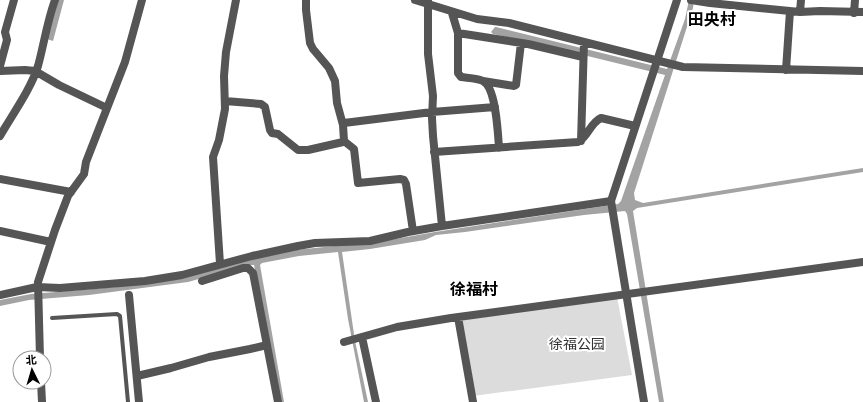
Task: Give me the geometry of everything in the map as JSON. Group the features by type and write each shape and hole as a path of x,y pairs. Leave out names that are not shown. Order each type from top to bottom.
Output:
{"street":[{"path":"0,66 7,40 5,32 14,0"},
{"path":"0,136 26,91 37,67 48,21 55,0"},
{"path":"40,350 38,287 51,242 57,223 71,192 84,174 86,162 125,62 142,0"},
{"path":"220,264 213,157 222,125 225,101 224,76 226,52 236,0"},
{"path":"306,0 310,43 313,49 329,68 335,81 337,103 343,125 344,141 354,150 358,183 400,178 404,180 406,184 413,231"},
{"path":"415,0 428,2 452,12 477,19 509,23 683,67 863,71"},
{"path":"644,402 610,201 677,0"},
{"path":"691,0 800,12 863,12"},
{"path":"800,12 801,0"},
{"path":"854,13 856,0"},
{"path":"428,2 428,54 433,96 432,118 434,152 442,226"},
{"path":"786,70 790,11"},
{"path":"452,12 458,33 458,73 461,77 514,86 516,85 521,43"},
{"path":"458,33 521,43 583,57"},
{"path":"581,141 584,42"},
{"path":"0,71 35,71 59,85 108,108"},
{"path":"483,81 487,84 492,94 495,106 500,148"},
{"path":"225,101 261,104 265,107 272,133 278,134 298,150 308,150 344,141"},
{"path":"343,125 344,123 495,106"},
{"path":"434,152 560,144 581,141 597,120 601,118 635,126"},
{"path":"0,179 71,192"},
{"path":"0,295 38,287 60,288 145,281 182,275 268,252 315,243 370,241 442,226 610,201"},
{"path":"0,231 51,242"},
{"path":"344,342 397,327 458,317 863,262"},
{"path":"202,281 243,268 248,268 253,273 278,402"},
{"path":"129,295 139,402"},
{"path":"458,317 473,402"},
{"path":"362,337 376,402"},
{"path":"136,376 209,357 267,345"},
{"path":"42,390 42,402"}],"lane":[{"path":"52,318 117,314 120,316 128,402"}],"green space":[{"name":"徐福公园","path":"617,297 632,375 473,396 460,319"}],"shaded area":[{"path":"58,0 64,0 53,41 47,39"},
{"path":"689,0 694,0 693,8 634,193 635,200 643,203 863,168 863,172 637,208 633,211 664,402 659,402 627,214 625,211 436,235 425,240 342,252 355,341 368,402 364,402 348,319 338,252 299,256 262,263 260,265 284,402 281,402 254,265 248,265 188,282 89,295 29,300 0,306 0,300 31,294 117,287 295,250 384,241 618,204 621,201 665,75 493,34 491,32 496,27 667,69 685,19"}],"district":[{"name":"田央村","path":"712,19"},
{"name":"徐福村","path":"474,289"}]}
